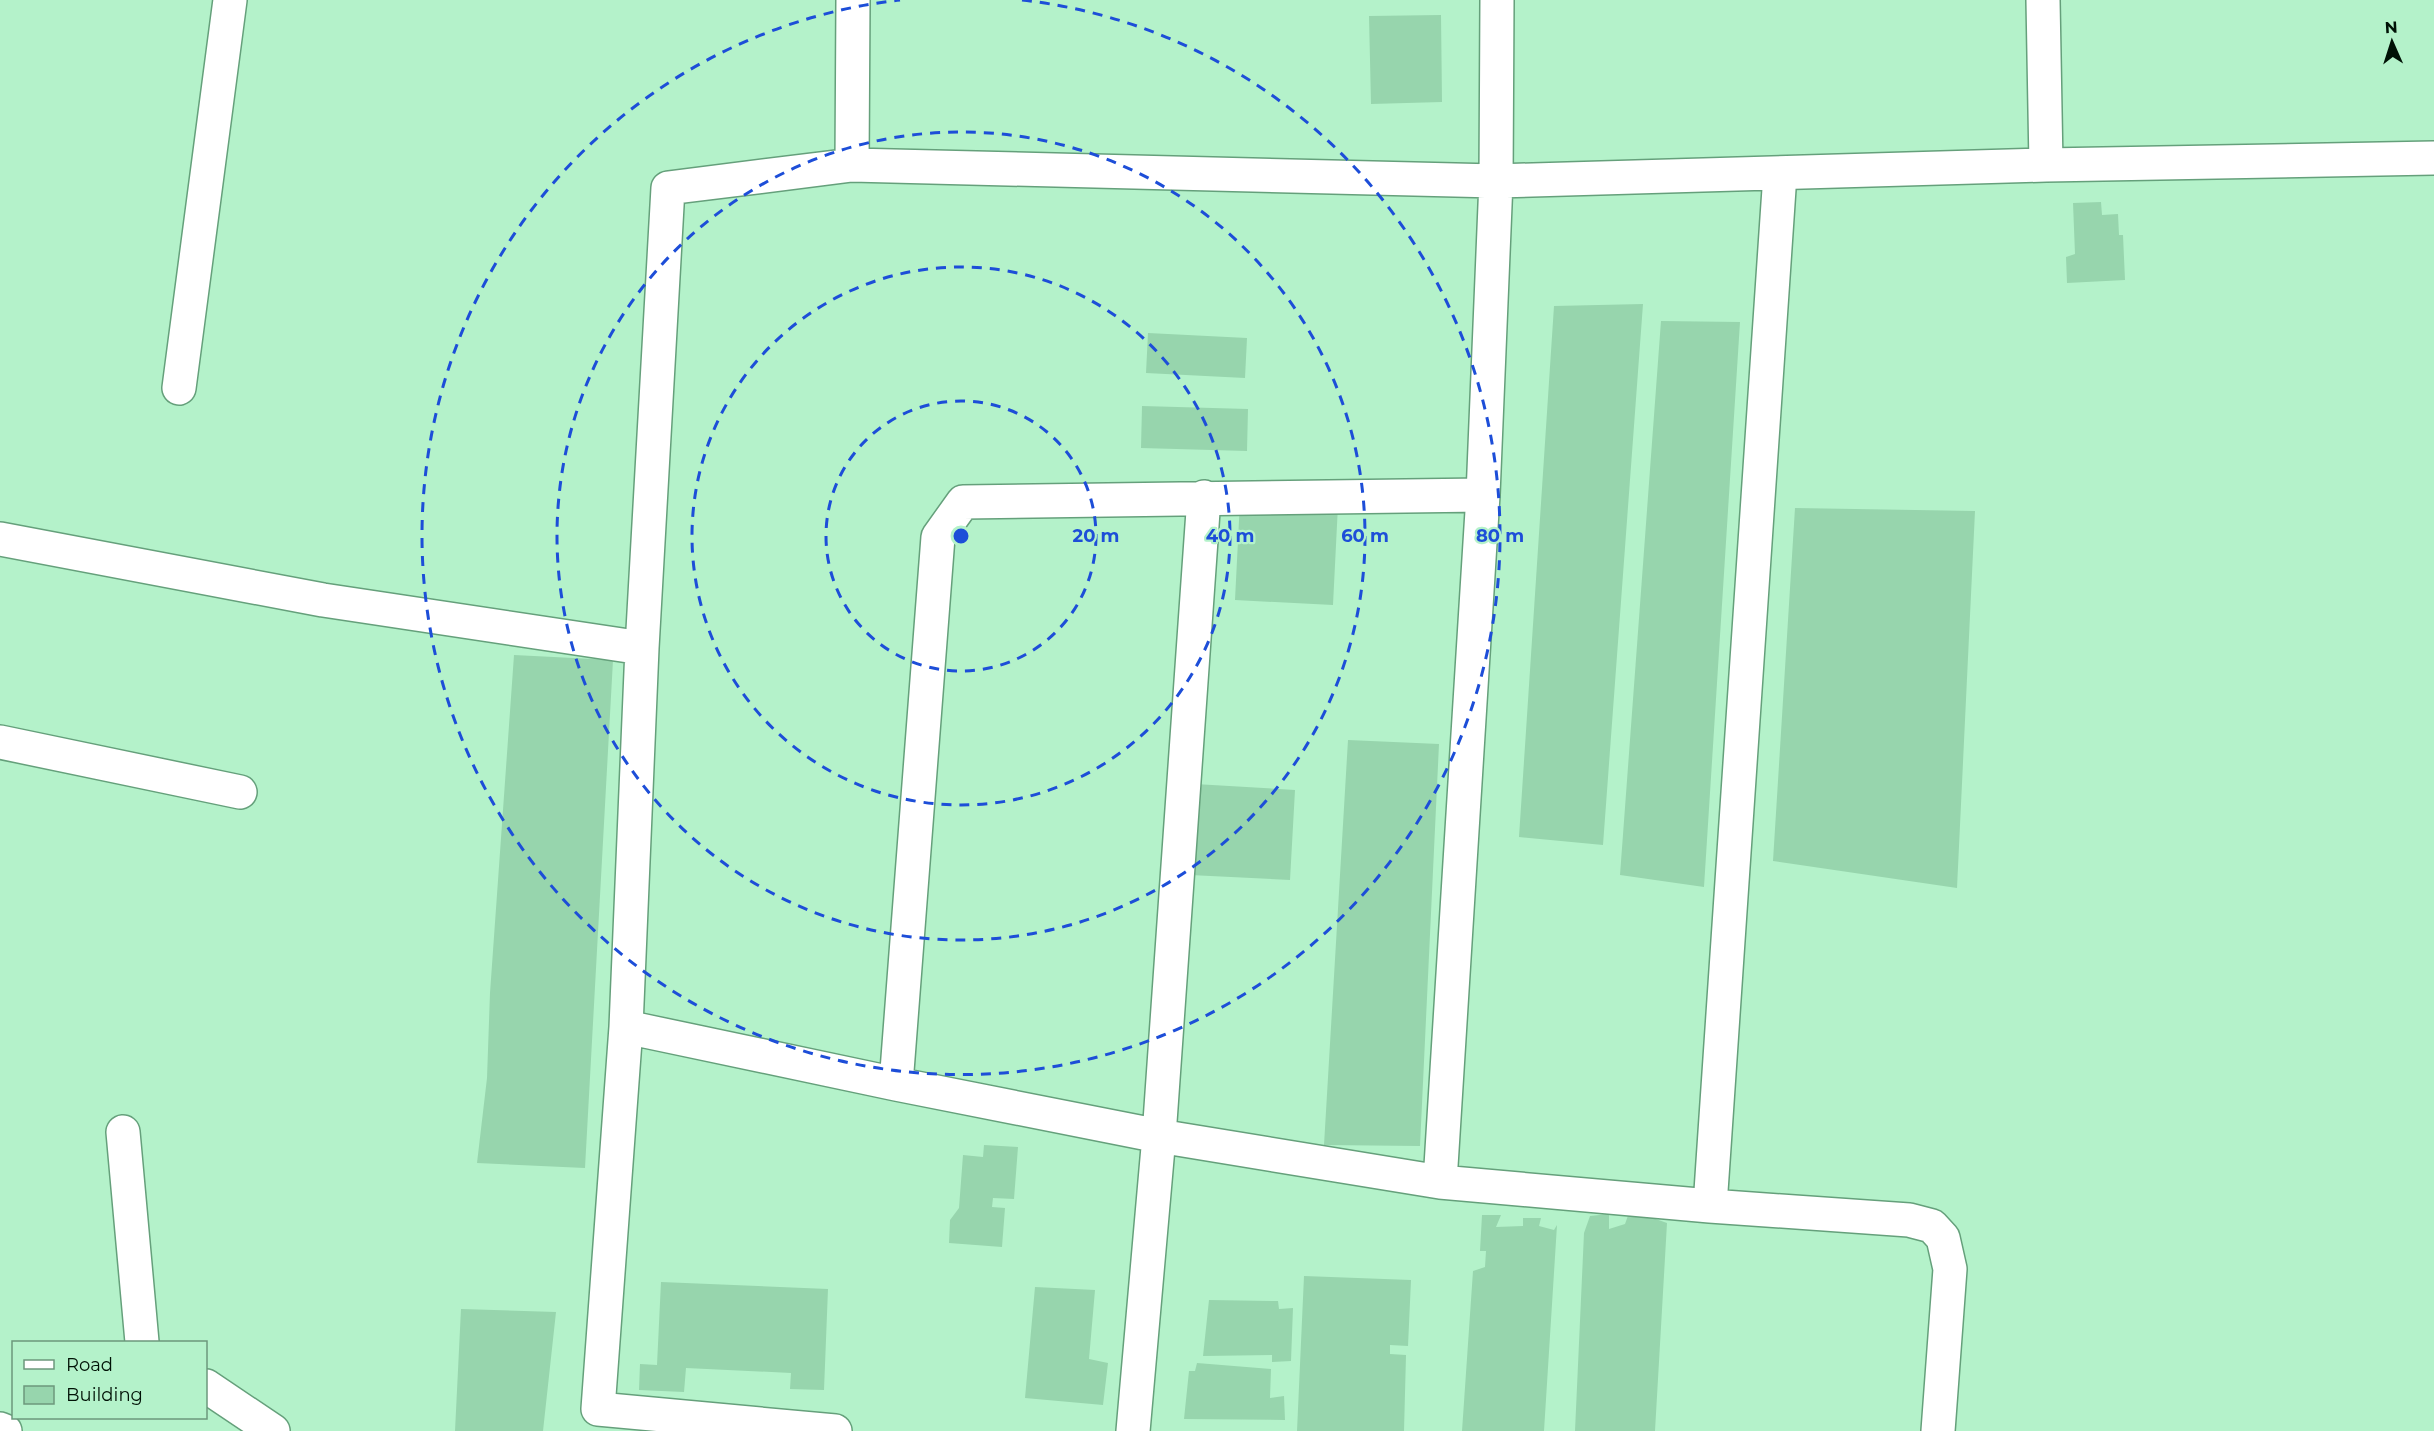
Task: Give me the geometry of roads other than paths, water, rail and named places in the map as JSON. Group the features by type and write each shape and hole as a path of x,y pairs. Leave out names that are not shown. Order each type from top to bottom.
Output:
{"street":[{"path":"179,388 230,0"},
{"path":"852,165 854,0"},
{"path":"1440,1182 1484,495 1496,181 1497,0"},
{"path":"2043,0 2046,165"},
{"path":"836,1431 597,1420 626,1027 642,648 668,188 852,165 1496,181 2046,165 2434,158"},
{"path":"1710,1206 1780,174"},
{"path":"896,1084 938,537 963,502 1484,495"},
{"path":"1133,1431 1159,1136 1204,497"},
{"path":"0,539 323,600 642,648"},
{"path":"0,742 240,792"},
{"path":"626,1027 1159,1136 1440,1182 1710,1206 1909,1220 1932,1226 1943,1238 1950,1269 1938,1431"},
{"path":"123,1132 142,1341"},
{"path":"207,1387 273,1431"},
{"path":"0,1429 5,1431"}]}
